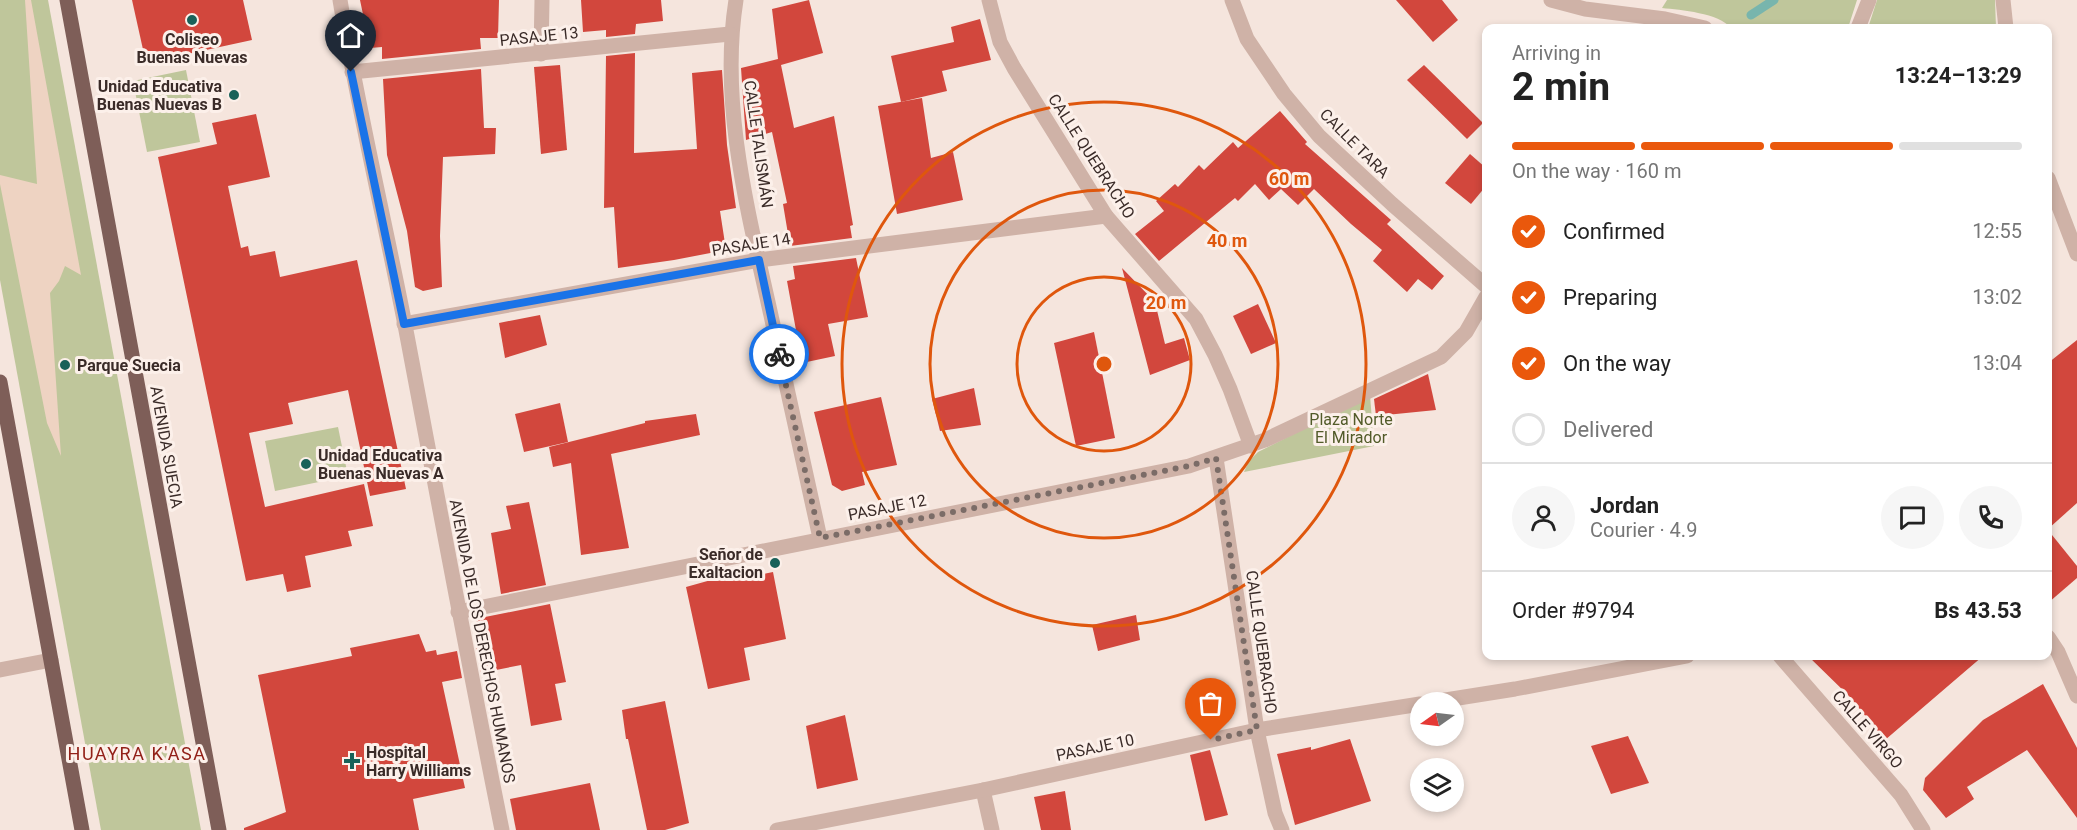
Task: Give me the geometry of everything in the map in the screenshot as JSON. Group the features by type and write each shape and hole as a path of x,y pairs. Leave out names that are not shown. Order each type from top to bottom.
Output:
{"main road":[{"name":"AVENIDA SUECIA","path":"67,0 219,830"},
{"path":"0,382 82,830"}],"street":[{"name":"AVENIDA DE LOS DERECHOS HUMANOS","path":"340,0 351,72 404,324 502,830"},
{"path":"541,54 542,0"},
{"name":"CALLE TALISMÁN","path":"736,0 730,34 731,97 740,161 759,260 820,538"},
{"name":"CALLE QUEBRACHO","path":"989,0 1000,42 1014,68 1106,216 1196,319 1230,389 1251,446"},
{"name":"CALLE TARA","path":"1232,0 1247,39 1284,94 1319,136 1482,283"},
{"path":"1551,0 1585,9 1687,24"},
{"path":"1860,24 1869,0"},
{"path":"2002,0 2005,24"},
{"name":"PASAJE 13","path":"351,72 730,34"},
{"path":"2052,188 2077,254"},
{"name":"PASAJE 14","path":"404,324 759,260 1106,216"},
{"name":"PASAJE 12","path":"458,612 1189,466 1216,458 1251,446 1440,357 1466,332 1482,304"},
{"name":"CALLE QUEBRACHO","path":"1216,458 1257,730 1275,813 1282,830"},
{"path":"2052,643 2077,696"},
{"path":"0,670 51,660"},
{"path":"1464,697 1666,660"},
{"name":"CALLE VIRGO","path":"1783,660 1901,795 1923,830"},
{"name":"PASAJE 10","path":"777,830 983,790 1257,730 1410,706"},
{"path":"983,790 992,830"}],"green space":[{"name":"Parque Suecia","path":"0,0 48,0 201,830 101,830 0,280"},
{"path":"1667,0 1857,0 1849,24 1726,24 1718,19 1689,11 1662,8"},
{"path":"1877,0 1995,0 1996,24 1869,24"},
{"path":"186,70 200,142 147,152 133,81"},
{"name":"Plaza Norte El Mirador","path":"1370,395 1374,446 1244,472 1249,461 1258,452"},
{"path":"338,427 348,476 275,491 265,441"}],"shaded area":[{"path":"25,0 31,0 81,275 65,266 59,281 50,293 61,456 47,423 0,184 0,175 37,184"}],"building":[{"name":"Coliseo Buenas Nuevas","path":"132,0 243,0 252,40 146,63"},
{"path":"360,0 499,0 498,38 480,38 481,49 382,59 382,47 370,48"},
{"path":"581,0 661,0 663,21 636,24 635,34 606,37 606,30 583,32"},
{"path":"809,0 823,53 781,65 794,128 834,116 853,225 850,226 852,238 790,246 783,204 787,203 772,132 746,140 741,68 778,59 772,9"},
{"path":"1396,0 1442,0 1458,20 1433,42"},
{"path":"980,19 991,60 942,71 947,91 901,102 891,56 954,42 951,27"},
{"path":"635,53 634,153 697,149 692,73 722,70 727,145 736,208 720,211 726,250 618,268 614,207 604,208 606,56"},
{"path":"560,65 567,150 541,154 534,67"},
{"path":"1424,65 1482,124 1467,139 1407,80"},
{"path":"481,69 484,128 496,128 495,154 443,157 440,236 442,287 423,291 415,287 407,231 387,155 383,79"},
{"path":"922,98 931,158 953,152 963,200 897,214 878,106"},
{"path":"1280,111 1307,142 1305,144 1391,220 1387,224 1444,276 1432,290 1418,279 1407,292 1373,261 1382,250 1314,189 1298,205 1281,189 1269,200 1255,184 1238,201 1235,198 1159,261 1135,234 1164,211 1156,201 1175,184 1178,187 1199,165 1204,170 1233,142 1238,148"},
{"path":"256,114 270,177 228,186 241,248 248,246 250,256 275,251 280,277 357,260 406,489 370,496 348,390 288,403 293,424 249,433 265,507 364,484 373,526 348,531 352,546 305,556 311,587 287,592 283,574 246,581 158,157 217,144 212,123"},
{"path":"1470,154 1482,164 1482,191 1471,204 1445,183"},
{"path":"856,258 868,317 828,324 835,356 802,363 787,281 795,279 793,266"},
{"path":"1122,268 1155,302 1165,344 1184,338 1190,360 1150,375"},
{"path":"1258,304 1276,343 1251,354 1233,316"},
{"path":"540,315 547,345 505,358 499,323"},
{"path":"1094,332 1115,438 1076,446 1054,343"},
{"path":"2077,340 2077,503 2052,525 2052,360"},
{"path":"1428,374 1436,410 1376,416 1374,399"},
{"path":"974,388 981,425 940,431 932,399"},
{"path":"881,397 897,465 862,472 865,485 842,491 832,485 814,412"},
{"path":"560,403 568,442 524,452 515,414"},
{"path":"696,414 700,435 611,454 629,548 581,555 571,463 553,467 549,447 645,423 645,421"},
{"path":"529,502 546,585 501,594 491,533 511,529 506,506"},
{"path":"2052,535 2077,566 2077,578 2052,600"},
{"path":"773,572 786,639 744,648 750,680 708,689 686,587 729,575 730,581"},
{"path":"550,604 566,682 555,684 562,720 531,726 521,665 481,673 476,647 483,645 476,622 480,618"},
{"path":"1136,615 1140,640 1098,651 1092,625"},
{"name":"Hospital Harry Williams","path":"419,634 426,652 436,650 437,655 457,651 462,678 442,682 465,788 413,799 419,830 244,830 244,828 286,812 258,675 352,656 350,648"},
{"path":"1812,660 1978,660 1885,740 1850,697"},
{"path":"2043,684 2077,748 2077,818 2027,750 1967,787 1974,799 1946,818 1923,790 1925,778 1983,720"},
{"path":"665,701 689,823 665,830 647,830 628,739 626,739 622,710"},
{"path":"845,715 858,780 817,789 806,726"},
{"path":"1628,736 1649,783 1611,794 1591,746"},
{"path":"1350,739 1371,801 1295,825 1277,754 1311,747 1311,750"},
{"path":"1210,750 1228,815 1205,821 1190,755"},
{"path":"590,783 600,830 516,830 510,799"},
{"path":"1065,791 1071,830 1041,830 1034,797"}],"waterway":[{"path":"1751,15 1774,0"}],"way so far":[{"path":"779,354 820,538 1189,466 1216,458 1257,730 1211,740"}],"place":[{"name":"Coliseo Buenas Nuevas","path":"192,20"},
{"name":"Unidad Educativa Buenas Nuevas B","path":"234,95"},
{"name":"Parque Suecia","path":"65,365"},
{"name":"Unidad Educativa Buenas Nuevas A","path":"306,464"},
{"name":"Señor de Exaltacion","path":"775,563"},
{"name":"Hospital Harry Williams","path":"352,761"}],"district":[{"name":"HUAYRA K'ASA","path":"137,754"}],"route":[{"path":"351,72 404,324 759,260 779,354"}]}
